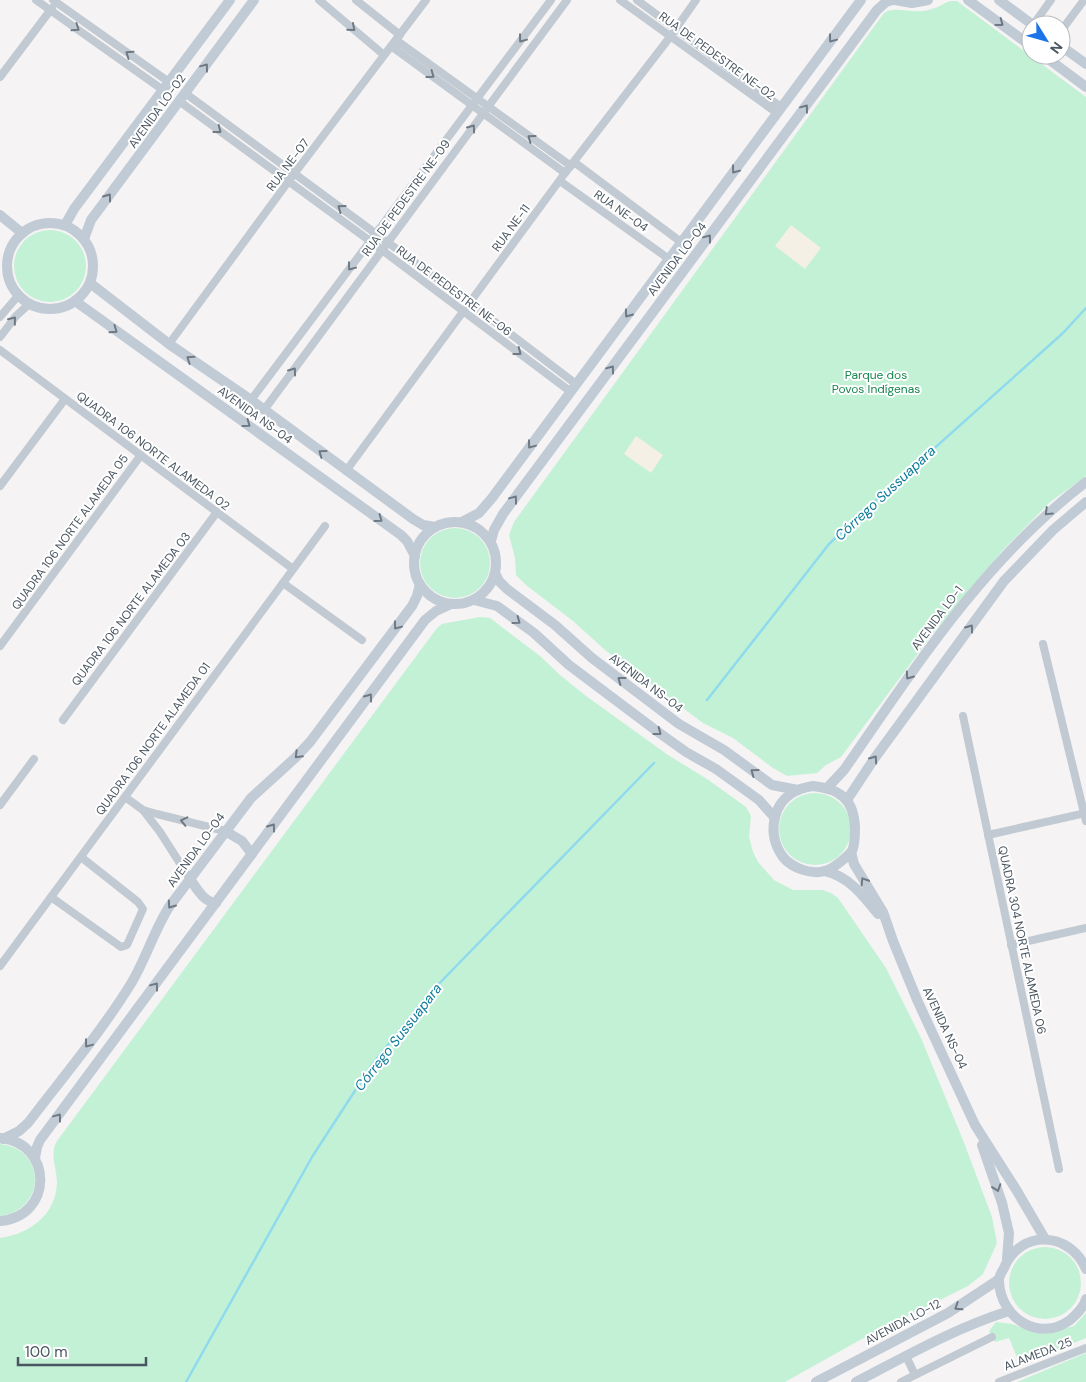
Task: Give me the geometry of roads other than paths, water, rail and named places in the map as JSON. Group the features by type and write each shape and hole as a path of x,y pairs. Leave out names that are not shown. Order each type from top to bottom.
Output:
{"street":[{"path":"36,0 166,86"},
{"name":"AVENIDA LO-02","path":"66,225 74,209 230,0"},
{"name":"AVENIDA LO-02","path":"84,239 92,220 254,0"},
{"path":"319,0 384,55"},
{"path":"356,0 476,102"},
{"name":"RUA NE-07","path":"169,344 288,182 426,0"},
{"name":"RUA DE PEDESTRE NE-09","path":"251,400 551,0"},
{"name":"RUA DE PEDESTRE NE-09","path":"264,410 567,0"},
{"name":"RUA DE PEDESTRE NE-02","path":"620,0 670,37 779,110"},
{"name":"RUA DE PEDESTRE NE-02","path":"637,0 779,110"},
{"name":"RUA NE-11","path":"346,471 565,173 670,37 696,0"},
{"name":"AVENIDA LO-04","path":"462,522 478,514 485,507 860,0"},
{"path":"894,0 912,3 928,0"},
{"name":"AVENIDA LO-04","path":"491,542 495,527 503,514 880,6 894,0"},
{"path":"968,0 1021,39"},
{"path":"999,0 1021,16"},
{"path":"1040,15 1051,0"},
{"path":"1071,18 1084,0"},
{"path":"0,77 55,1 166,86"},
{"path":"391,46 486,109 565,173"},
{"path":"1071,53 1086,64"},
{"path":"1056,65 1086,87"},
{"name":"RUA DE PEDESTRE NE-06","path":"182,97 294,174 470,303 573,388"},
{"name":"RUA DE PEDESTRE NE-06","path":"182,97 288,182 463,311 573,388"},
{"name":"RUA NE-04","path":"486,109 572,164 681,242"},
{"name":"RUA NE-04","path":"560,181 669,258"},
{"path":"0,215 22,232"},
{"path":"44,223 66,225 84,239 90,250 94,265 90,284 82,296 75,302 59,308 39,309 28,305 17,296 10,286 7,274 9,252 22,232 44,223"},
{"path":"0,246 9,252"},
{"name":"AVENIDA NS-04","path":"90,284 169,344 251,400 416,522 436,526 450,522 462,522"},
{"path":"0,317 17,296"},
{"name":"AVENIDA NS-04","path":"75,302 401,535 407,541 415,556 414,569 420,584"},
{"path":"0,337 16,316 28,305"},
{"name":"QUADRA 106 NORTE ALAMEDA 02","path":"0,350 293,569"},
{"path":"0,486 65,398"},
{"name":"QUADRA 106 NORTE ALAMEDA 05","path":"0,646 141,455"},
{"name":"AVENIDA LO-1","path":"828,787 844,770 933,642 970,594 1009,550 1058,503 1086,482"},
{"path":"847,800 874,759 1004,581 1053,530 1086,502"},
{"name":"QUADRA 106 NORTE ALAMEDA 03","path":"62,720 217,512"},
{"path":"420,584 435,599 451,604 461,604 474,600 489,587 495,573 496,556 491,542 481,530 473,525 462,522"},
{"name":"QUADRA 106 NORTE ALAMEDA 01","path":"0,966 325,526"},
{"path":"415,556 422,538 436,526"},
{"name":"AVENIDA NS-04","path":"495,573 499,581 507,589 555,625 592,658 680,724 724,750 772,785 798,790"},
{"path":"283,583 362,640"},
{"name":"AVENIDA LO-04","path":"2,1139 19,1131 28,1123 109,1016 137,973 160,921 190,879 257,791 292,761 310,742 412,606 420,584"},
{"path":"474,600 497,606 534,633 569,665 658,732 686,752 721,772 759,800 775,818"},
{"path":"35,1158 40,1140 425,620 436,611 451,604"},
{"path":"988,835 1086,816 1043,644"},
{"name":"QUADRA 304 NORTE ALAMEDA 06","path":"963,716 1059,1169"},
{"path":"0,805 34,759"},
{"path":"813,786 828,787 841,794 847,800 854,817 855,836 851,852 836,866 824,871 810,872 797,868 786,860 777,849 773,836 775,818 778,808 786,797 798,790 813,786"},
{"path":"125,797 143,810 225,831 242,840 252,854"},
{"path":"143,810 202,895 211,903 216,903"},
{"name":"AVENIDA NS-04","path":"851,852 857,870 883,912 918,1002 976,1125 1045,1239"},
{"path":"51,896 121,947 128,945 143,909 138,902 81,857"},
{"name":"AVENIDA NS-04","path":"824,871 835,874 856,888 877,913 893,941"},
{"path":"1011,945 1086,928"},
{"name":"AVENIDA NS-04","path":"976,1125 1002,1203 1008,1233 1007,1259"},
{"path":"0,1221 22,1214 35,1200 40,1179 35,1158 21,1145 2,1139"},
{"path":"1086,1269 1082,1252 1060,1242 1045,1239 1031,1241 1018,1248 1007,1259 998,1280 1003,1301 1009,1311 1022,1323 1036,1328 1051,1328 1065,1324 1076,1315 1086,1298"},
{"name":"AVENIDA LO-12","path":"816,1382 948,1313 998,1280"},
{"path":"856,1382 970,1325 1009,1311"},
{"path":"901,1382 992,1337"},
{"name":"ALAMEDA 25","path":"999,1382 1086,1348"},
{"path":"906,1356 915,1375"}],"waterway":[{"name":"Córrego Sussuapara","path":"707,700 829,544 1063,333 1086,308"},
{"name":"Córrego Sussuapara","path":"186,1382 312,1157 371,1066 428,995 654,763"}],"park label":[{"name":"Parque dos Povos Indígenas","path":"876,382"}]}
